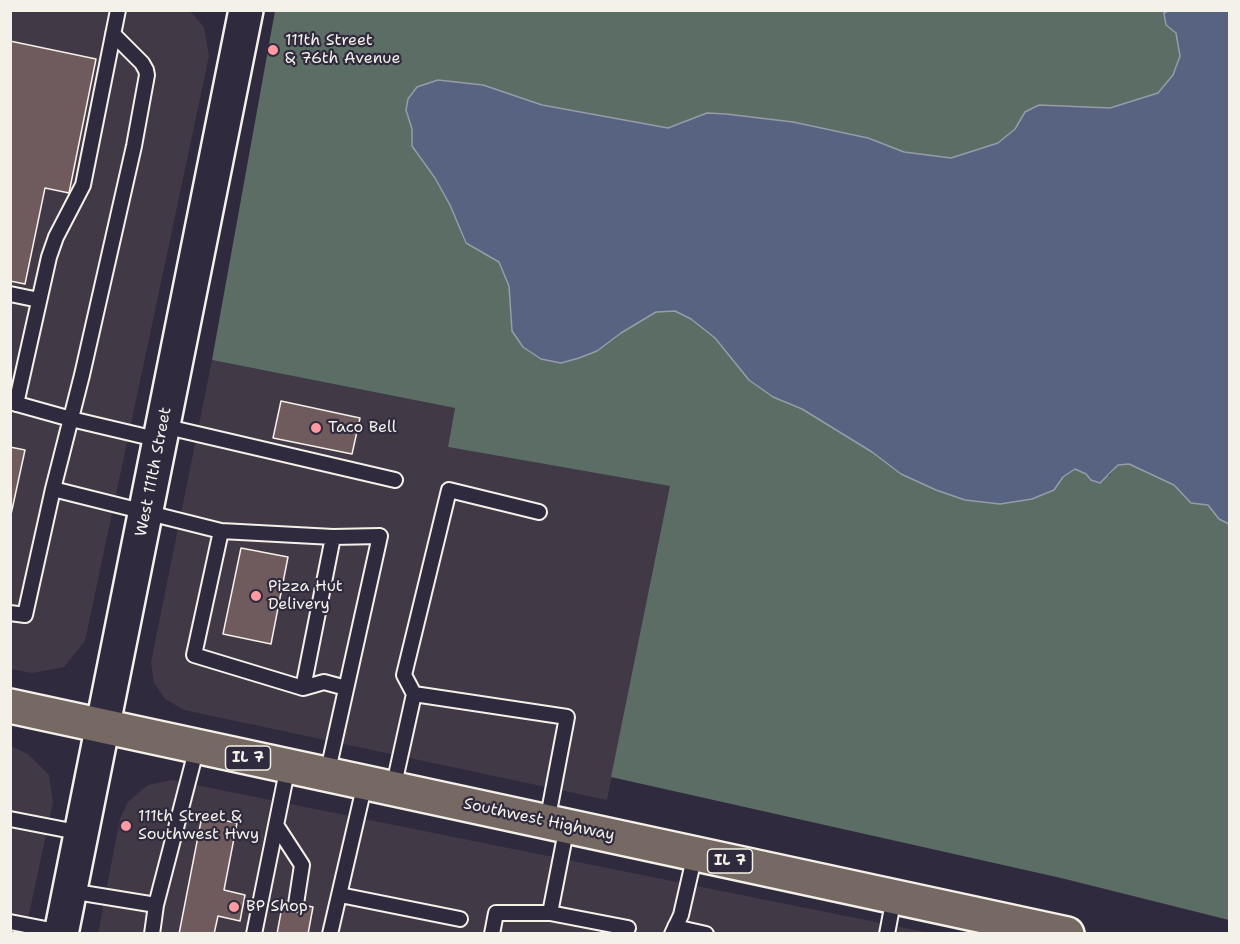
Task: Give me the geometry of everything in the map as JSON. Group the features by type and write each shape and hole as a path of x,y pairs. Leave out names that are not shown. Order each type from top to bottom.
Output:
{"main road":[{"name":"West 111th Street","path":"61,932 246,10"},
{"name":"Southwest Highway","path":"10,706 894,896 1032,930 1067,933"}],"lane":[{"path":"118,10 83,185 53,244 13,403 71,419 161,433 395,480"},
{"path":"10,613 25,615 134,146 147,75 142,63 113,34"},
{"path":"10,294 39,300"},
{"path":"53,489 221,531 333,537 380,536 327,775"},
{"path":"330,933 340,895 414,694 404,675 449,490 540,512"},
{"path":"221,531 194,655 303,688 324,682 346,688"},
{"path":"303,688 333,537"},
{"path":"414,694 567,717 550,913"},
{"path":"152,933 156,905 197,747"},
{"path":"254,933 288,766"},
{"path":"10,819 82,833"},
{"path":"276,825 302,865 296,904"},
{"path":"695,854 681,915 673,930 705,933"},
{"path":"70,891 156,905"},
{"path":"340,895 460,919"},
{"path":"887,933 894,896"},
{"path":"492,933 496,914 550,913 628,928"},
{"path":"10,922 61,932"}],"shaded area":[{"path":"183,10 192,13 204,27 209,56 85,641 64,667 32,673 10,669 10,11"},
{"path":"212,360 455,408 448,447 671,486 607,800 184,710 165,699 154,683 151,662"},
{"path":"11,746 28,754 49,775 53,802 25,933 11,934"},
{"path":"171,780 930,933 98,934 120,818 128,802 148,785"}],"green space":[{"path":"275,11 1168,11 1164,13 1176,33 1180,56 1173,75 1158,93 1110,108 1025,112 1015,129 998,143 951,158 904,152 868,138 793,122 726,114 707,113 668,128 542,105 483,85 438,80 417,87 406,110 412,129 412,146 435,178 450,205 465,243 499,262 509,285 512,331 597,351 656,312 675,311 691,319 715,338 749,380 773,397 801,409 872,452 901,474 936,490 965,500 1000,504 1032,499 1054,490 1063,477 1076,469 1086,474 1109,476 1118,465 1129,464 1174,485 1191,503 1208,505 1219,519 1229,524 1229,920 1061,878 611,777 670,486 448,447 455,408 212,360"}],"water":[{"path":"1168,11 1229,11 1229,524 1219,519 1208,505 1191,503 1174,485 1129,464 1118,465 1100,483 1075,469 1063,477 1054,490 1032,499 1000,504 965,500 936,490 901,474 872,452 802,409 773,397 749,380 715,338 691,319 675,311 656,312 597,351 579,358 561,363 541,359 523,347 512,331 509,286 499,262 466,243 450,205 435,178 412,146 412,129 406,110 408,99 417,87 438,80 483,85 542,105 668,128 707,113 726,114 793,122 868,138 904,152 951,158 998,143 1015,129 1025,112 1039,105 1110,108 1158,93 1173,75 1180,56 1176,33 1166,25 1164,13"}],"building":[{"path":"10,41 96,59 69,193 45,188 25,284 10,281"},
{"name":"Taco Bell","path":"281,401 360,418 352,454 273,438"},
{"path":"10,447 25,450 10,519"},
{"name":"Pizza Hut Delivery","path":"241,548 288,557 271,644 223,634"},
{"path":"202,816 237,823 224,890 245,895 240,921 218,916 214,934 179,934"},
{"path":"283,901 313,907 308,934 277,934"}],"place":[{"name":"111th Street & 76th Avenue","path":"273,50"},
{"name":"Taco Bell","path":"316,428"},
{"name":"Pizza Hut Delivery","path":"256,596"},
{"name":"111th Street & Southwest Hwy","path":"126,826"},
{"name":"BP Shop","path":"234,907"}]}
